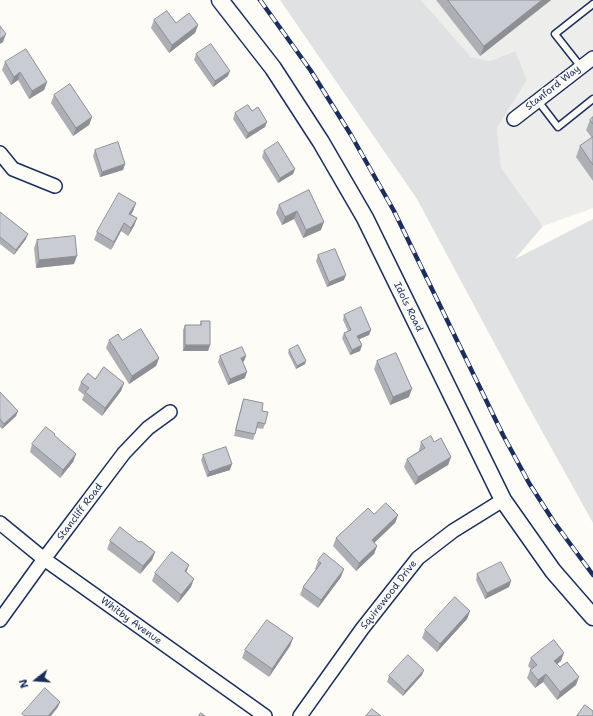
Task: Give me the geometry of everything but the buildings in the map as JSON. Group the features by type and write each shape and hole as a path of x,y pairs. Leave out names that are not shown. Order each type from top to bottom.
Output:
{"street":[{"name":"Idols Road","path":"220,0 273,68 321,142 365,218 503,500 553,571 593,617"},
{"name":"Stanford Way","path":"514,119 593,58"},
{"path":"0,153 13,169 55,186"},
{"name":"Stancliff Road","path":"0,620 124,453 148,428 170,412"},
{"name":"Squirewood Drive","path":"300,716 362,629 418,558 453,531 503,500"},
{"name":"Whitby Avenue","path":"0,524 44,559 265,716"}],"lane":[{"path":"581,67 554,34 593,4"},
{"path":"538,101 558,127 593,99"}],"shaded area":[{"path":"280,0 421,0 471,57 490,61 515,51 527,80 497,128 501,168 543,226 515,259 593,219 593,523 528,406 417,199"},
{"path":"421,0 593,0 593,208 543,226 501,169 497,128 527,80 514,51 490,61 471,57"}],"railway":[{"path":"260,0 311,71 351,135 394,211 503,435 529,483 554,522 593,575"}]}
